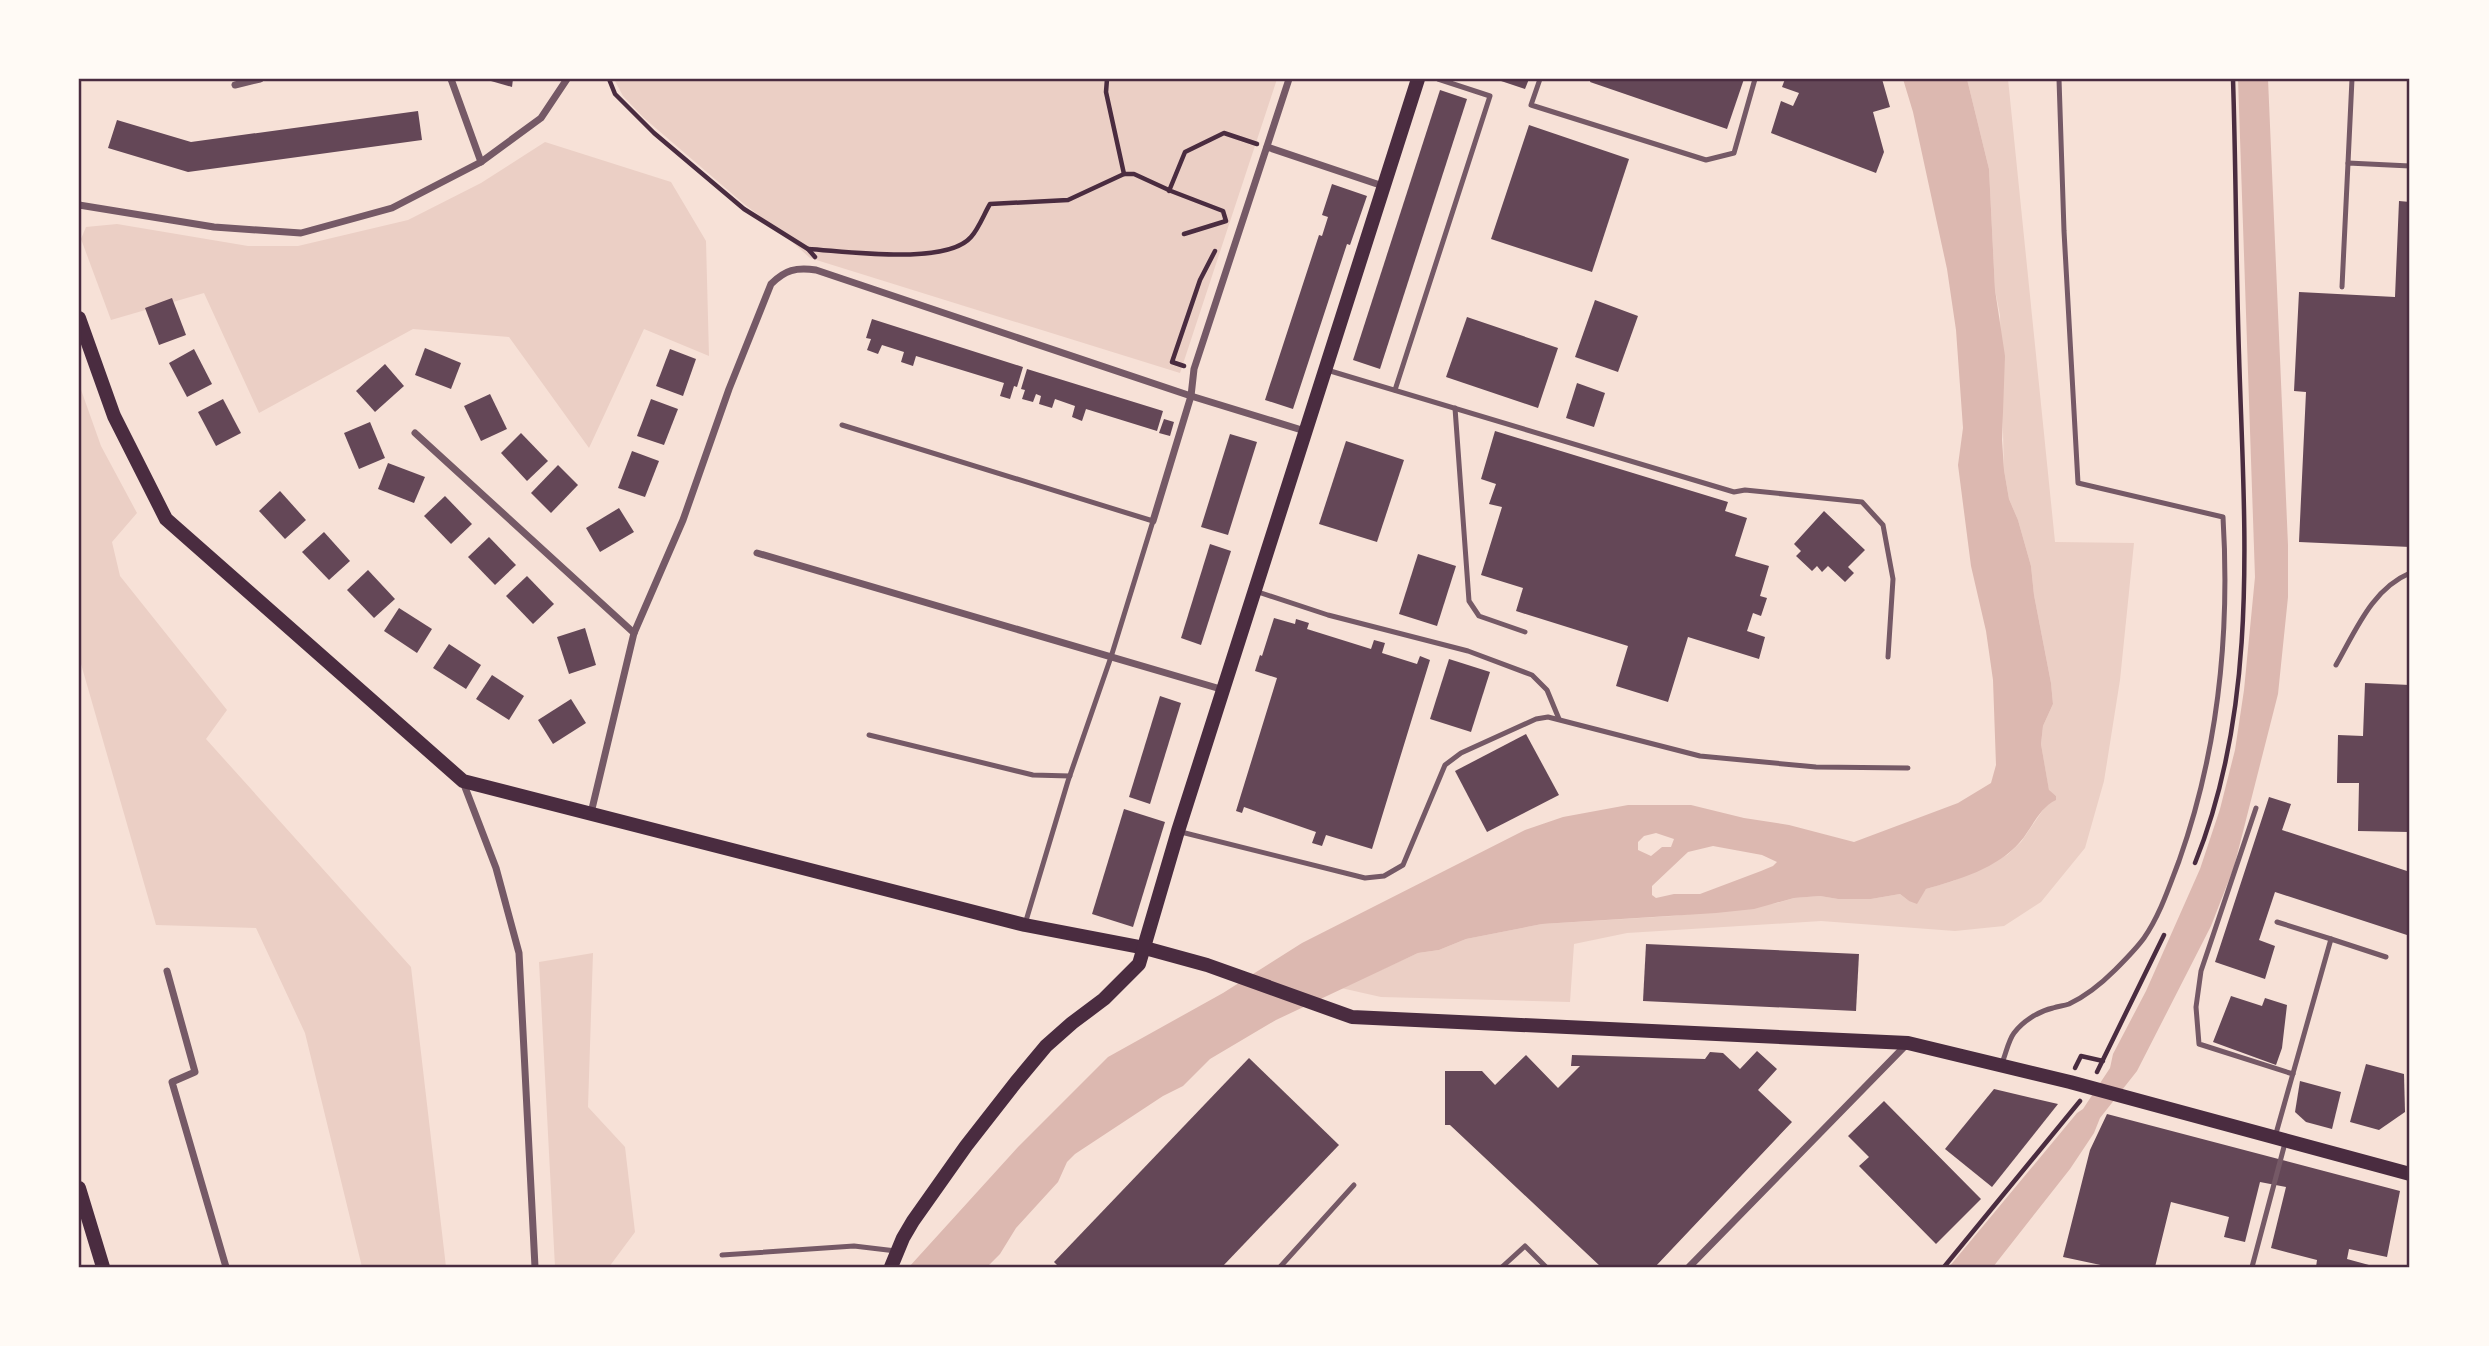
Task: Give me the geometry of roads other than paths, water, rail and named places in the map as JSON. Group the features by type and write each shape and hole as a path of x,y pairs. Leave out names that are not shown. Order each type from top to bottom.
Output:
{"main road":[{"path":"891,1267 896,1251 913,1221 965,1146 1016,1082 1046,1046 1129,976 1139,964 1178,831 1418,79"},
{"path":"79,318 114,416 166,519 463,782 1025,925 1145,948 1207,965 1352,1017 1908,1043 2070,1082 2410,1174"},
{"path":"79,1188 103,1267"}],"street":[{"path":"235,85 260,79"},
{"path":"451,79 481,162"},
{"path":"79,205 214,227 301,233 393,208 481,162 541,118 567,79"},
{"path":"1153,521 1191,396 1194,369 1289,79"},
{"path":"1267,147 1383,186"},
{"path":"591,814 634,633 682,520 771,284 785,272 796,268 827,274 1191,396 1307,431"},
{"path":"415,433 634,633"},
{"path":"757,553 1224,690"},
{"path":"463,782 496,868 519,953 535,1267"},
{"path":"167,971 195,1072 172,1082 226,1267"},
{"path":"1689,1267 1908,1043"}],"lane":[{"path":"1395,390 1490,96 1438,79"},
{"path":"1539,79 1531,105 1706,160 1734,153 1755,79"},
{"path":"2001,1066 2013,1034 2031,1017 2051,1008 2067,1005 2092,990 2114,971 2144,937 2165,900 2192,825 2206,769 2215,720 2222,652 2226,571 2223,517 2078,483 2064,231 2059,79"},
{"path":"2342,287 2352,79"},
{"path":"2348,163 2410,166"},
{"path":"1327,370 1734,492 1745,490 1862,502 1884,525 1893,579 1888,657"},
{"path":"1455,408 1465,514 1469,601 1479,616 1525,632"},
{"path":"842,425 1153,521 1111,657 1070,776 1025,925"},
{"path":"2336,665 2377,596 2395,580 2410,573"},
{"path":"1255,591 1328,615 1468,651 1532,675 1547,690 1559,719"},
{"path":"1178,831 1365,878 1384,876 1403,865 1445,765 1461,753 1536,719 1559,719 1700,756 1816,767 1908,768"},
{"path":"869,735 1033,775 1070,776"},
{"path":"2256,808 2201,971 2196,1007 2199,1044 2293,1074"},
{"path":"2277,922 2386,957"},
{"path":"2252,1267 2293,1074 2330,939"},
{"path":"1280,1267 1354,1185"},
{"path":"722,1255 854,1246 896,1251"},
{"path":"1502,1267 1525,1246 1546,1267"}]}
